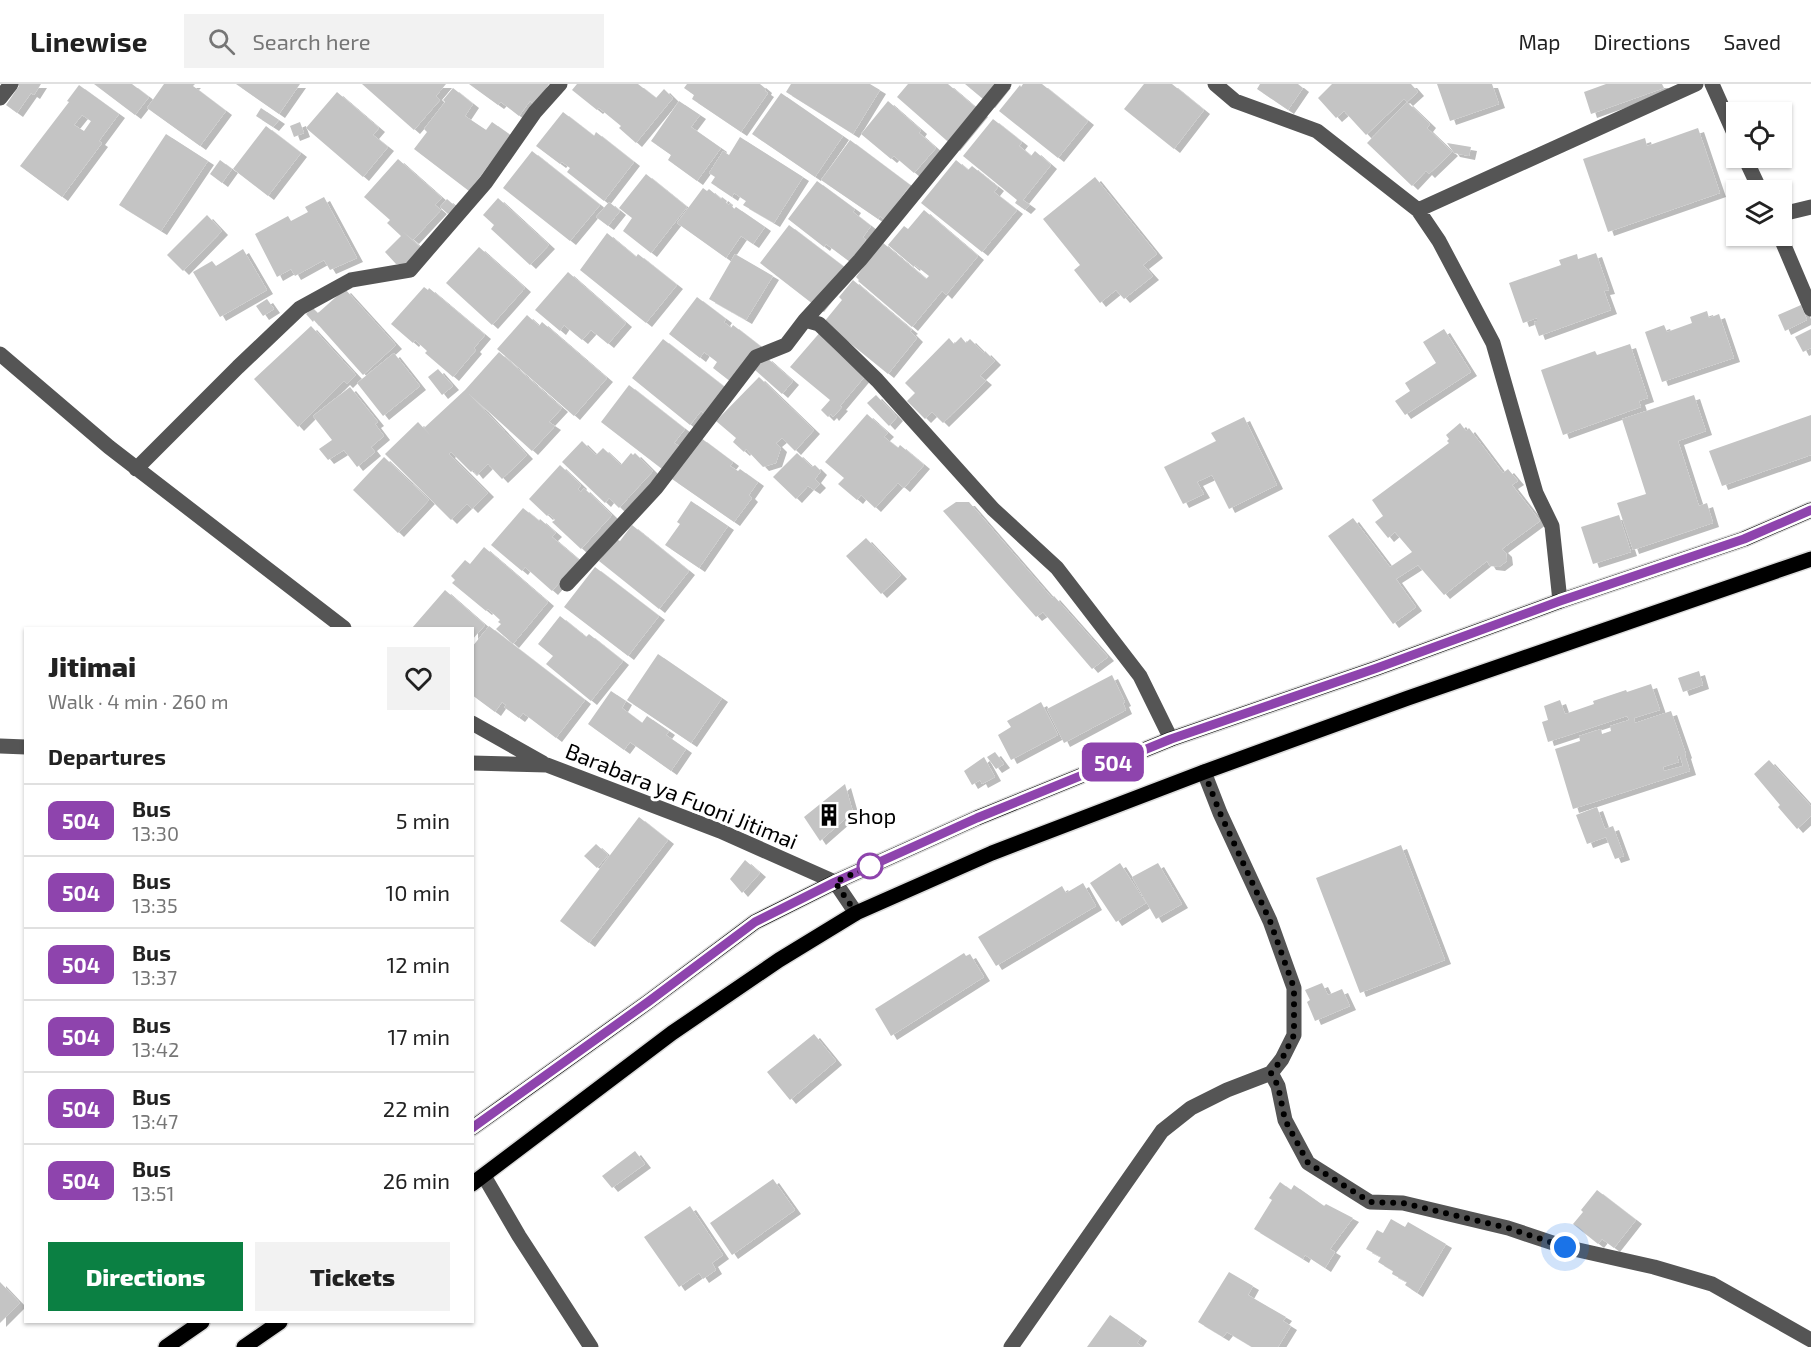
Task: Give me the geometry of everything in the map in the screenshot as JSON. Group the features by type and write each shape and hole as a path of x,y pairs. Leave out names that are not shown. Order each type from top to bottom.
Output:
{"main road":[{"path":"474,1127 755,922 835,882 977,818 1171,739 1377,668 1560,601 1744,539 1811,510"},
{"path":"478,1180 672,1033 779,960 856,913 992,853 1204,772 1408,698 1811,559"},
{"path":"166,1347 201,1323"},
{"path":"244,1347 279,1323"}],"street":[{"path":"0,98 11,84"},
{"path":"136,469 300,308 351,280 410,270 486,182 535,112 560,84"},
{"path":"567,584 656,488 756,357 786,345 805,320 860,260 1004,84"},
{"path":"1215,84 1235,101 1317,131 1418,210 1439,241 1493,343 1536,493 1552,526 1560,601"},
{"path":"1418,210 1696,84"},
{"path":"1712,84 1726,115"},
{"path":"1792,212 1811,207"},
{"path":"1784,246 1811,309"},
{"path":"805,320 819,324 849,352 993,509 1057,568 1140,676 1171,739"},
{"path":"0,354 136,469 343,627"},
{"path":"474,724 547,765"},
{"path":"0,746 24,747"},
{"name":"Barabara ya Fuoni Jitimai","path":"474,762 547,765 720,831 835,882"},
{"path":"1011,1347 1162,1131 1191,1108 1227,1090 1271,1073 1282,1059 1294,1035 1294,988 1270,921 1220,813 1204,772"},
{"path":"835,882 856,913"},
{"path":"1271,1073 1278,1086 1285,1120 1308,1163 1370,1202 1403,1203 1508,1228 1565,1247 1654,1267 1712,1284 1811,1340"},
{"path":"478,1180 519,1236 591,1347"}],"building":[{"path":"17,84 41,84 34,95 31,93 17,113 6,105 19,86"},
{"path":"94,84 132,84 149,97 135,115"},
{"path":"164,84 195,84 193,86 226,111 200,146 147,108"},
{"path":"236,84 300,84 279,114"},
{"path":"362,84 446,84 436,96 440,100 414,130"},
{"path":"469,84 549,84 535,105 530,101 519,116 501,102 498,105"},
{"path":"577,84 638,84 656,98 664,89 673,98 636,143 619,128 621,126 572,90"},
{"path":"687,84 760,84 768,93 741,132 692,99 694,95 684,88"},
{"path":"791,84 870,84 880,90 853,134 786,92"},
{"path":"908,84 948,84 982,113 954,147 897,97"},
{"path":"965,84 1005,84 989,104"},
{"path":"1023,84 1042,84 1088,121 1058,158 999,111"},
{"path":"1144,84 1172,84 1204,110 1174,149 1124,109"},
{"path":"1260,84 1298,84 1303,88 1288,110 1257,89"},
{"path":"1332,84 1411,84 1418,92 1407,102 1404,99 1366,135 1344,111 1336,118 1318,98"},
{"path":"1437,84 1492,84 1499,104 1450,121"},
{"path":"1606,84 1662,84 1664,88 1591,114 1584,92"},
{"path":"79,85 119,114 99,141 102,143 62,197 20,166 69,102 67,101","holes":["82,115 91,121 84,131 74,125"]},
{"path":"453,88 473,104 465,116 486,130 492,122 513,137 503,146 469,191 414,149 427,132 424,129"},
{"path":"337,92 379,128 373,135 388,147 363,177 306,128"},
{"path":"781,93 843,136 815,177 752,134"},
{"path":"679,101 700,115 691,127 721,148 697,181 668,160 671,155 651,141"},
{"path":"888,101 921,130 919,133 936,148 914,173 894,156 891,159 861,134"},
{"path":"1407,102 1430,124 1427,128 1452,152 1429,174 1426,171 1412,186 1367,143"},
{"path":"261,108 279,120 273,127 256,116"},
{"path":"563,112 594,136 596,132 634,162 604,201 567,172 570,168 562,162 560,164 536,146"},
{"path":"993,119 1022,142 1019,146 1031,156 1035,151 1051,165 1023,200 1030,205 1025,210 1015,203 1017,200 963,156"},
{"path":"300,122 304,133 294,137 290,126"},
{"path":"266,126 301,153 268,196 233,169"},
{"path":"1698,128 1720,193 1608,232 1583,159 1645,138 1647,146"},
{"path":"166,134 208,161 161,231 119,205"},
{"path":"740,137 803,177 774,223 743,205 746,201 734,193 732,197 711,183 715,177 709,173 723,151 729,155"},
{"path":"850,140 910,185 885,220 880,216 878,219 821,180"},
{"path":"1447,143 1471,147 1469,156 1454,153"},
{"path":"532,151 600,205 570,241 503,188"},
{"path":"398,159 442,198 435,205 441,210 413,240 402,231 421,248 406,264 396,264 385,252 401,236 387,223 390,220 364,197"},
{"path":"220,160 232,169 222,183 210,174"},
{"path":"956,160 968,170 972,166 998,187 994,192 1017,210 982,252 921,203"},
{"path":"646,174 687,207 651,253 623,231 632,218 619,208"},
{"path":"1095,177 1157,254 1143,265 1153,276 1124,299 1116,290 1100,303 1074,270 1080,265 1043,219"},
{"path":"817,181 855,209 853,212 871,226 863,237 866,240 850,262 826,244 824,247 788,219"},
{"path":"703,188 707,191 709,189 721,199 722,197 734,209 736,207 765,227 753,244 741,236 726,258 677,223"},
{"path":"324,197 357,258 330,270 324,260 295,276 291,269 277,277 255,234 288,216 291,221 308,212 305,207"},
{"path":"498,198 549,245 530,265 491,229 494,225 483,215"},
{"path":"447,199 455,206 448,214 440,207"},
{"path":"609,202 620,211 608,226 596,217"},
{"path":"924,210 978,256 946,295 942,291 912,327 856,277 882,242 926,279 929,276 915,265 914,267 888,245 904,226 908,229"},
{"path":"207,215 222,231 183,271 167,255"},
{"path":"789,225 848,270 818,308 760,263"},
{"path":"607,233 636,257 638,254 677,285 646,323 580,270"},
{"path":"479,247 525,288 492,325 446,283"},
{"path":"243,249 267,290 220,317 193,272 212,261 216,266"},
{"path":"1596,253 1609,290 1604,291 1611,310 1539,336 1534,322 1537,318 1523,323 1509,283 1561,265 1559,260 1577,254 1578,259"},
{"path":"735,254 773,276 746,320 709,299"},
{"path":"568,272 626,323 608,344 591,330 582,340 564,325 560,331 535,310"},
{"path":"853,280 912,330 910,331 917,338 888,374 824,322 842,300 839,297"},
{"path":"424,287 428,290 429,288 485,335 474,348 476,350 453,377 425,353 427,351 415,340 413,343 391,324"},
{"path":"345,289 396,345 363,375 306,314 313,308 318,313"},
{"path":"697,297 726,319 724,322 731,328 733,325 760,346 731,382 713,368 717,362 704,352 700,358 669,334"},
{"path":"267,299 274,309 263,316 256,306"},
{"path":"1801,305 1807,320 1785,331 1778,315"},
{"path":"1707,311 1709,318 1719,314 1734,358 1662,382 1645,332 1664,325 1667,332 1692,323 1690,317"},
{"path":"527,315 539,326 542,322 607,378 574,416 497,349"},
{"path":"311,326 356,375 347,384 344,381 298,427 254,379"},
{"path":"1444,329 1471,372 1405,415 1395,401 1410,391 1405,383 1436,363 1423,342"},
{"path":"1811,329 1811,348 1803,352 1795,337"},
{"path":"822,330 866,375 833,417 831,414 828,417 821,410 830,400 790,367"},
{"path":"961,337 966,343 970,339 995,361 980,376 986,381 943,423 932,412 925,419 907,401 915,393 905,383 949,338 954,344"},
{"path":"663,339 727,389 706,415 701,411 690,425 632,378"},
{"path":"1630,344 1648,398 1639,401 1641,407 1563,435 1541,370 1595,351 1597,355"},
{"path":"499,352 562,408 549,422 555,426 532,451 469,394 527,455 502,479 488,464 477,475 473,470 471,472 451,452 449,454 488,493 472,509 467,504 451,520 385,454 418,422 431,436 424,428 465,390"},
{"path":"394,353 420,386 383,416 357,383"},
{"path":"766,357 793,381 782,394 755,370"},
{"path":"438,369 453,386 442,395 428,377"},
{"path":"759,377 814,430 795,451 782,438 776,443 781,448 776,463 763,467 746,449 744,452 733,442 736,438 716,421"},
{"path":"629,385 685,429 674,443 679,446 662,469 601,422"},
{"path":"350,387 378,422 375,424 384,436 371,447 375,452 357,467 344,450 328,460 319,449 332,440 313,416"},
{"path":"876,395 897,417 889,426 867,403"},
{"path":"1694,395 1706,431 1678,441 1699,506 1707,503 1713,523 1633,550 1617,503 1646,494 1622,419"},
{"path":"867,414 888,433 884,437 898,448 900,445 924,465 904,488 898,483 875,508 861,495 857,500 838,484 844,478 825,462"},
{"path":"1811,415 1811,455 1722,486 1709,451"},
{"path":"1244,417 1277,485 1229,509 1212,475 1197,482 1204,494 1183,504 1164,467 1216,441 1211,433"},
{"path":"1460,423 1466,431 1469,428 1503,473 1508,469 1518,481 1512,485 1540,521 1502,549 1506,553 1507,561 1499,567 1490,566 1487,561 1444,595 1418,565 1396,579 1416,607 1393,624 1328,536 1353,518 1390,567 1412,552 1395,532 1388,538 1375,522 1383,516 1372,500 1449,443 1446,435"},
{"path":"701,438 733,462 730,466 738,471 740,469 758,482 749,495 752,498 734,522 672,479"},
{"path":"582,441 596,455 603,448 621,465 631,453 633,455 635,453 653,471 619,508 609,498 605,503 562,462"},
{"path":"797,453 812,467 815,465 821,471 815,479 820,484 814,490 808,486 796,499 773,477"},
{"path":"384,457 429,500 398,533 353,490"},
{"path":"560,465 581,485 578,489 581,492 584,488 612,515 581,549 552,522 555,520 549,514 547,516 529,499"},
{"path":"691,501 728,526 699,568 665,545 680,524 677,522"},
{"path":"956,502 969,502 1052,598 1054,596 1108,657 1092,669 1043,612 1036,617 943,511"},
{"path":"523,508 556,533 552,537 579,560 552,591 525,567 522,571 491,545"},
{"path":"1619,515 1631,552 1593,564 1581,527"},
{"path":"632,525 689,571 659,609 599,561 616,539 620,541"},
{"path":"866,538 901,575 881,594 846,556"},
{"path":"484,547 548,602 513,644 496,629 501,624 498,622 500,620 452,583 455,580 451,576 465,560 470,564"},
{"path":"595,567 659,616 628,656 564,607"},
{"path":"445,590 485,625 474,638 474,627 413,627"},
{"path":"560,616 586,637 589,634 623,661 591,701 546,664 553,656 538,644"},
{"path":"489,626 585,700 556,738 523,713 519,718 504,707 506,705 502,702 495,712 474,696 474,645"},
{"path":"658,654 722,698 691,743 627,700"},
{"path":"1699,671 1703,685 1683,692 1678,678"},
{"path":"1112,675 1125,702 1123,703 1126,710 1064,743 1047,709"},
{"path":"1651,684 1660,710 1634,718 1635,723 1671,711 1690,771 1573,809 1555,749 1580,741 1579,736 1601,729 1602,734 1611,731 1610,726 1629,720 1627,716 1548,742 1542,722 1548,720 1544,706 1560,700 1565,714 1594,704 1593,701 1626,690 1627,692","holes":["1677,756 1680,756 1683,766 1664,771 1663,767 1679,762"]},
{"path":"611,691 626,701 622,708 642,723 647,716 669,731 666,735 686,749 671,771 630,742 624,750 588,724"},
{"path":"1041,702 1058,735 1011,760 998,735 1011,727 1007,721"},
{"path":"995,752 1004,764 996,769 987,757"},
{"path":"984,757 995,777 982,784 980,780 972,785 964,771"},
{"path":"1769,760 1811,806 1811,816 1797,829 1754,774"},
{"name":"shop","path":"845,784 853,812 820,841 804,817"},
{"path":"1597,807 1605,829 1613,826 1624,856 1615,859 1606,837 1587,844 1576,815"},
{"path":"639,817 668,840 589,943 560,921"},
{"path":"596,844 608,855 597,868 584,856"},
{"path":"1401,845 1445,960 1360,993 1316,878"},
{"path":"745,860 760,873 742,893 730,879"},
{"path":"1120,863 1146,903 1116,922 1090,883"},
{"path":"1158,863 1182,904 1156,919 1132,877"},
{"path":"1083,883 1096,906 996,966 978,937 1062,886 1066,893"},
{"path":"964,953 966,956 970,954 984,977 891,1036 875,1009"},
{"path":"1322,983 1328,995 1342,989 1350,1006 1315,1021 1305,990"},
{"path":"814,1034 836,1061 790,1100 767,1072"},
{"path":"635,1151 645,1164 612,1188 602,1176"},
{"path":"773,1179 795,1210 732,1255 710,1223"},
{"path":"1280,1182 1291,1190 1294,1185 1324,1206 1326,1204 1353,1218 1330,1249 1335,1252 1325,1268 1305,1255 1303,1259 1254,1229 1272,1200 1269,1198"},
{"path":"1597,1190 1636,1220 1614,1248 1602,1239 1598,1244 1573,1224"},
{"path":"690,1206 723,1255 712,1263 716,1270 703,1279 699,1273 679,1287 644,1237"},
{"path":"1391,1219 1405,1227 1408,1222 1446,1244 1417,1293 1405,1285 1407,1282 1392,1274 1393,1271 1378,1262 1381,1257 1366,1249 1377,1230 1383,1233"},
{"path":"1229,1272 1253,1286 1248,1295 1286,1317 1283,1321 1291,1326 1278,1347 1252,1347 1227,1332 1223,1337 1198,1322"},
{"path":"0,1282 20,1303 0,1323"},
{"path":"1110,1315 1141,1337 1137,1343 1143,1347 1087,1347"}],"bus line":[{"name":"504","path":"474,1127 755,922 835,882 977,818 1171,739 1377,668 1560,601 1744,539 1811,510"}],"place":[{"name":"shop","path":"829,815"}],"route":[{"path":"870,866 875,864 835,882 856,913 992,853 1204,772 1220,813 1270,921 1294,988 1294,1035 1282,1059 1271,1073 1278,1086 1285,1120 1308,1163 1370,1202 1403,1203 1508,1228 1565,1247"}]}
